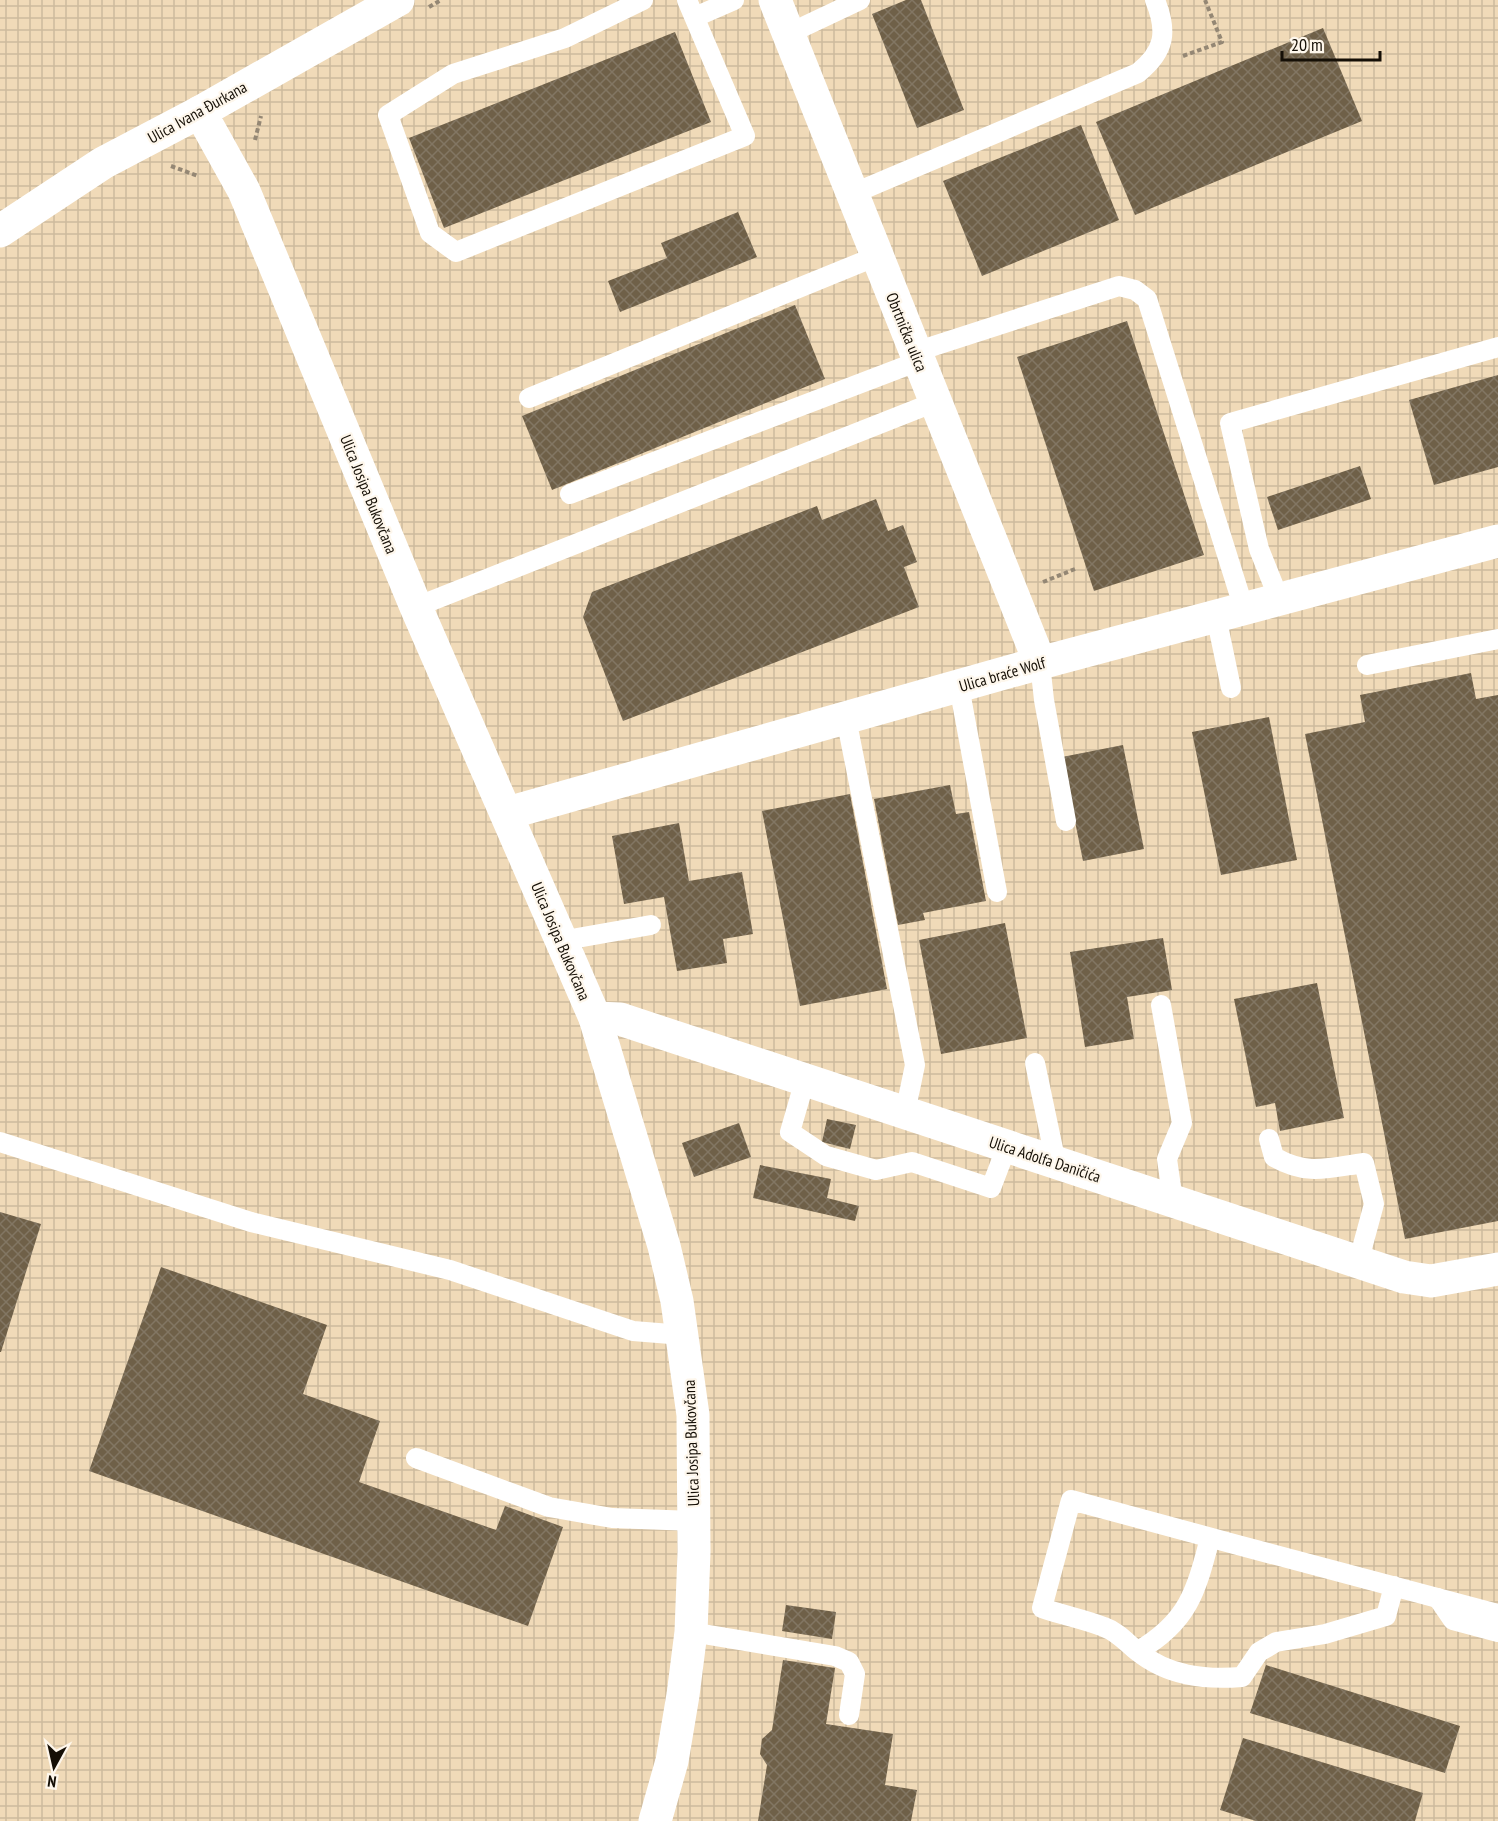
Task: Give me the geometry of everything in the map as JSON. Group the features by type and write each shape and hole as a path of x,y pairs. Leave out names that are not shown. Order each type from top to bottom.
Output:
{"street":[{"name":"Ulica Ivana Đurkana","path":"0,231 103,162 200,112 398,0"},
{"name":"Obrtnička ulica","path":"775,0 1040,663"},
{"name":"Ulica Josipa Bukovčana","path":"200,112 244,191 416,607 508,813 560,941 595,1018 664,1246 683,1335 693,1415 694,1521 691,1632 672,1761 655,1821"},
{"name":"Ulica braće Wolf","path":"508,813 1040,663 1498,541"},
{"name":"Ulica Adolfa Daničića","path":"595,1018 620,1019 1404,1277 1431,1281 1498,1269"}],"lane":[{"path":"643,0 565,39 453,74 388,115 430,233 456,252 745,136 691,9 734,0"},
{"path":"788,34 860,0"},
{"path":"852,194 1138,73 1153,61 1164,33 1162,17 1155,0"},
{"path":"529,398 877,256"},
{"path":"570,494 917,356 1119,286 1135,290 1147,300 1230,612 1231,688"},
{"path":"1279,599 1259,549 1230,423 1498,347"},
{"path":"416,607 935,402"},
{"path":"1367,666 1498,639"},
{"path":"1040,663 1066,821"},
{"path":"959,686 997,892"},
{"path":"846,718 915,1065 905,1113"},
{"path":"560,941 651,925"},
{"path":"1161,1005 1182,1123 1167,1159 1173,1201"},
{"path":"1035,1063 1056,1163"},
{"path":"805,1080 790,1132 826,1156 876,1170 912,1162 991,1188 1007,1146"},
{"path":"1269,1139 1274,1157 1290,1166 1310,1171 1364,1163 1374,1204 1358,1263"},
{"path":"0,1142 250,1222 450,1270 633,1331 683,1335"},
{"path":"416,1458 549,1507 612,1518 694,1521"},
{"path":"1394,1586 1386,1616 1325,1634 1276,1642 1259,1652 1242,1677 1222,1679 1178,1673 1158,1666 1121,1636 1104,1627 1042,1608 1071,1500 1210,1538 1394,1586 1498,1614"},
{"path":"1138,1651 1160,1638 1189,1605 1198,1585 1210,1538"},
{"path":"1438,1598 1453,1620 1498,1632"},
{"path":"691,1632 835,1656 849,1662 855,1674 849,1715"}],"path":[{"path":"1153,61 1188,55 1222,42 1205,0"},
{"path":"1040,584 1075,569"}],"shaded area":[{"path":"0,0 1498,0 1498,1821 0,1821"}],"building":[{"path":"906,0 921,0 964,110 917,128 872,14"},
{"path":"1323,28 1362,121 1135,215 1096,122"},
{"path":"675,32 711,122 444,228 409,138"},
{"path":"1081,125 1119,220 982,276 943,181"},
{"path":"738,212 757,257 620,312 608,281 667,258 661,243"},
{"path":"795,305 825,379 552,490 522,416"},
{"path":"1127,321 1204,555 1094,591 1017,357"},
{"path":"1498,375 1498,467 1434,485 1409,400"},
{"path":"1360,466 1371,499 1278,530 1267,497"},
{"path":"876,499 888,531 903,525 917,562 904,567 919,607 623,721 583,617 592,592 817,506 822,520"},
{"path":"1471,673 1476,699 1498,695 1498,1221 1405,1239 1305,734 1365,722 1360,695"},
{"path":"1269,717 1297,860 1221,875 1192,732"},
{"path":"1123,745 1144,849 1083,861 1062,757"},
{"path":"950,785 956,814 969,812 986,901 923,913 925,920 898,925 874,799"},
{"path":"850,794 887,989 800,1006 762,811"},
{"path":"679,823 689,881 742,872 753,934 723,939 727,963 677,971 664,897 624,904 612,836"},
{"path":"1005,923 1027,1038 941,1054 919,940"},
{"path":"1163,938 1172,990 1127,997 1134,1039 1085,1047 1070,952"},
{"path":"1317,983 1344,1118 1280,1131 1275,1103 1256,1107 1234,999"},
{"path":"827,1119 856,1125 850,1149 822,1142"},
{"path":"739,1123 751,1157 694,1177 682,1143"},
{"path":"760,1165 831,1179 827,1198 859,1206 855,1221 753,1198"},
{"path":"0,1212 41,1224 1,1352 0,1352"},
{"path":"161,1267 327,1325 303,1394 380,1421 359,1482 496,1530 505,1506 563,1527 528,1626 89,1471"},
{"path":"786,1605 836,1612 832,1639 782,1631"},
{"path":"783,1660 835,1668 826,1724 893,1734 885,1785 917,1790 911,1821 758,1821 767,1765 760,1754 762,1739 772,1730"},
{"path":"1266,1665 1460,1726 1445,1773 1250,1713"},
{"path":"1243,1738 1423,1793 1415,1821 1256,1821 1220,1810"}]}
